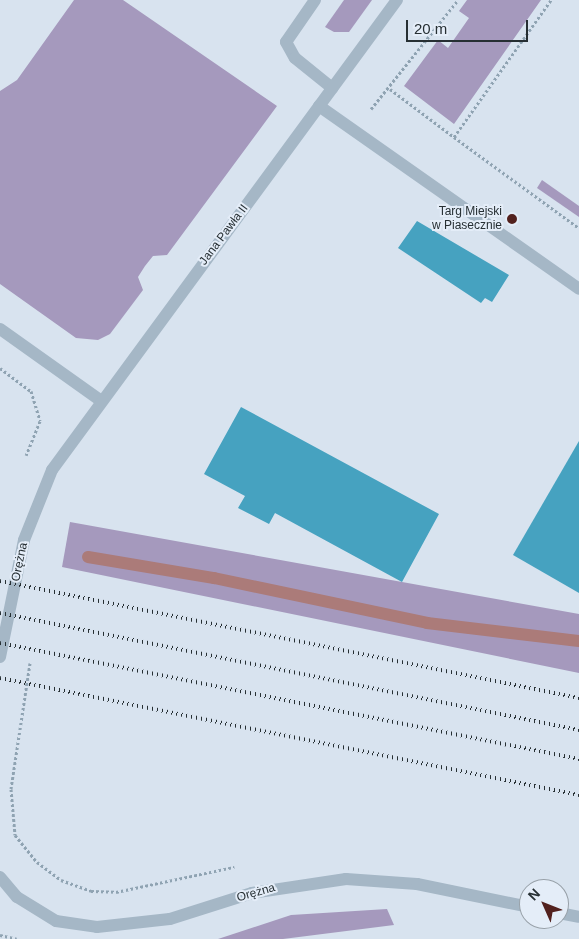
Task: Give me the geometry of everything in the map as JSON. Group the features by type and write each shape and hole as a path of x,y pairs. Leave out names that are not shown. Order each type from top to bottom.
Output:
{"street":[{"path":"315,0 286,42 295,58 332,88"},
{"name":"Jana Pawła II","path":"52,470 100,400 397,0"},
{"path":"319,106 353,127 579,289"},
{"path":"0,329 100,400"},
{"name":"Orężna","path":"0,657 24,540 52,470"},
{"name":"Orężna","path":"0,877 17,897 56,921 97,927 170,919 252,893 346,879 417,884 519,905"}],"path":[{"path":"353,127 390,89 458,0"},
{"path":"454,137 550,0"},
{"path":"390,89 579,228"},
{"path":"14,748 11,789 16,835 37,862 60,880 91,891 116,892 237,866"},
{"path":"0,935 17,939"}],"shaded area":[{"path":"74,0 123,0 277,106 167,255 153,256 145,266 138,277 143,290 110,334 98,340 76,338 0,284 0,91 17,80"},
{"path":"344,0 372,0 349,32 334,32 325,27"},
{"path":"467,0 541,0 454,124 404,86 438,40 448,48 469,18 459,11"},
{"path":"542,180 579,206 579,217 537,188"},
{"path":"70,522 579,614 579,673 62,567"},
{"path":"387,909 394,925 283,939 218,939 291,915"}],"building":[{"path":"417,221 509,275 492,302 485,298 481,303 398,248"},
{"path":"241,407 439,514 402,582 275,513 269,524 238,508 245,496 204,474"},
{"path":"579,441 579,593 513,555"}],"waterway":[{"path":"88,557 214,578 427,623 579,641"}],"railway":[{"path":"0,581 579,698"},
{"path":"0,613 579,730"},
{"path":"0,643 579,759"},
{"path":"0,678 579,795"}],"place":[{"name":"Targ Miejski w Piasecznie","path":"512,219"}]}
